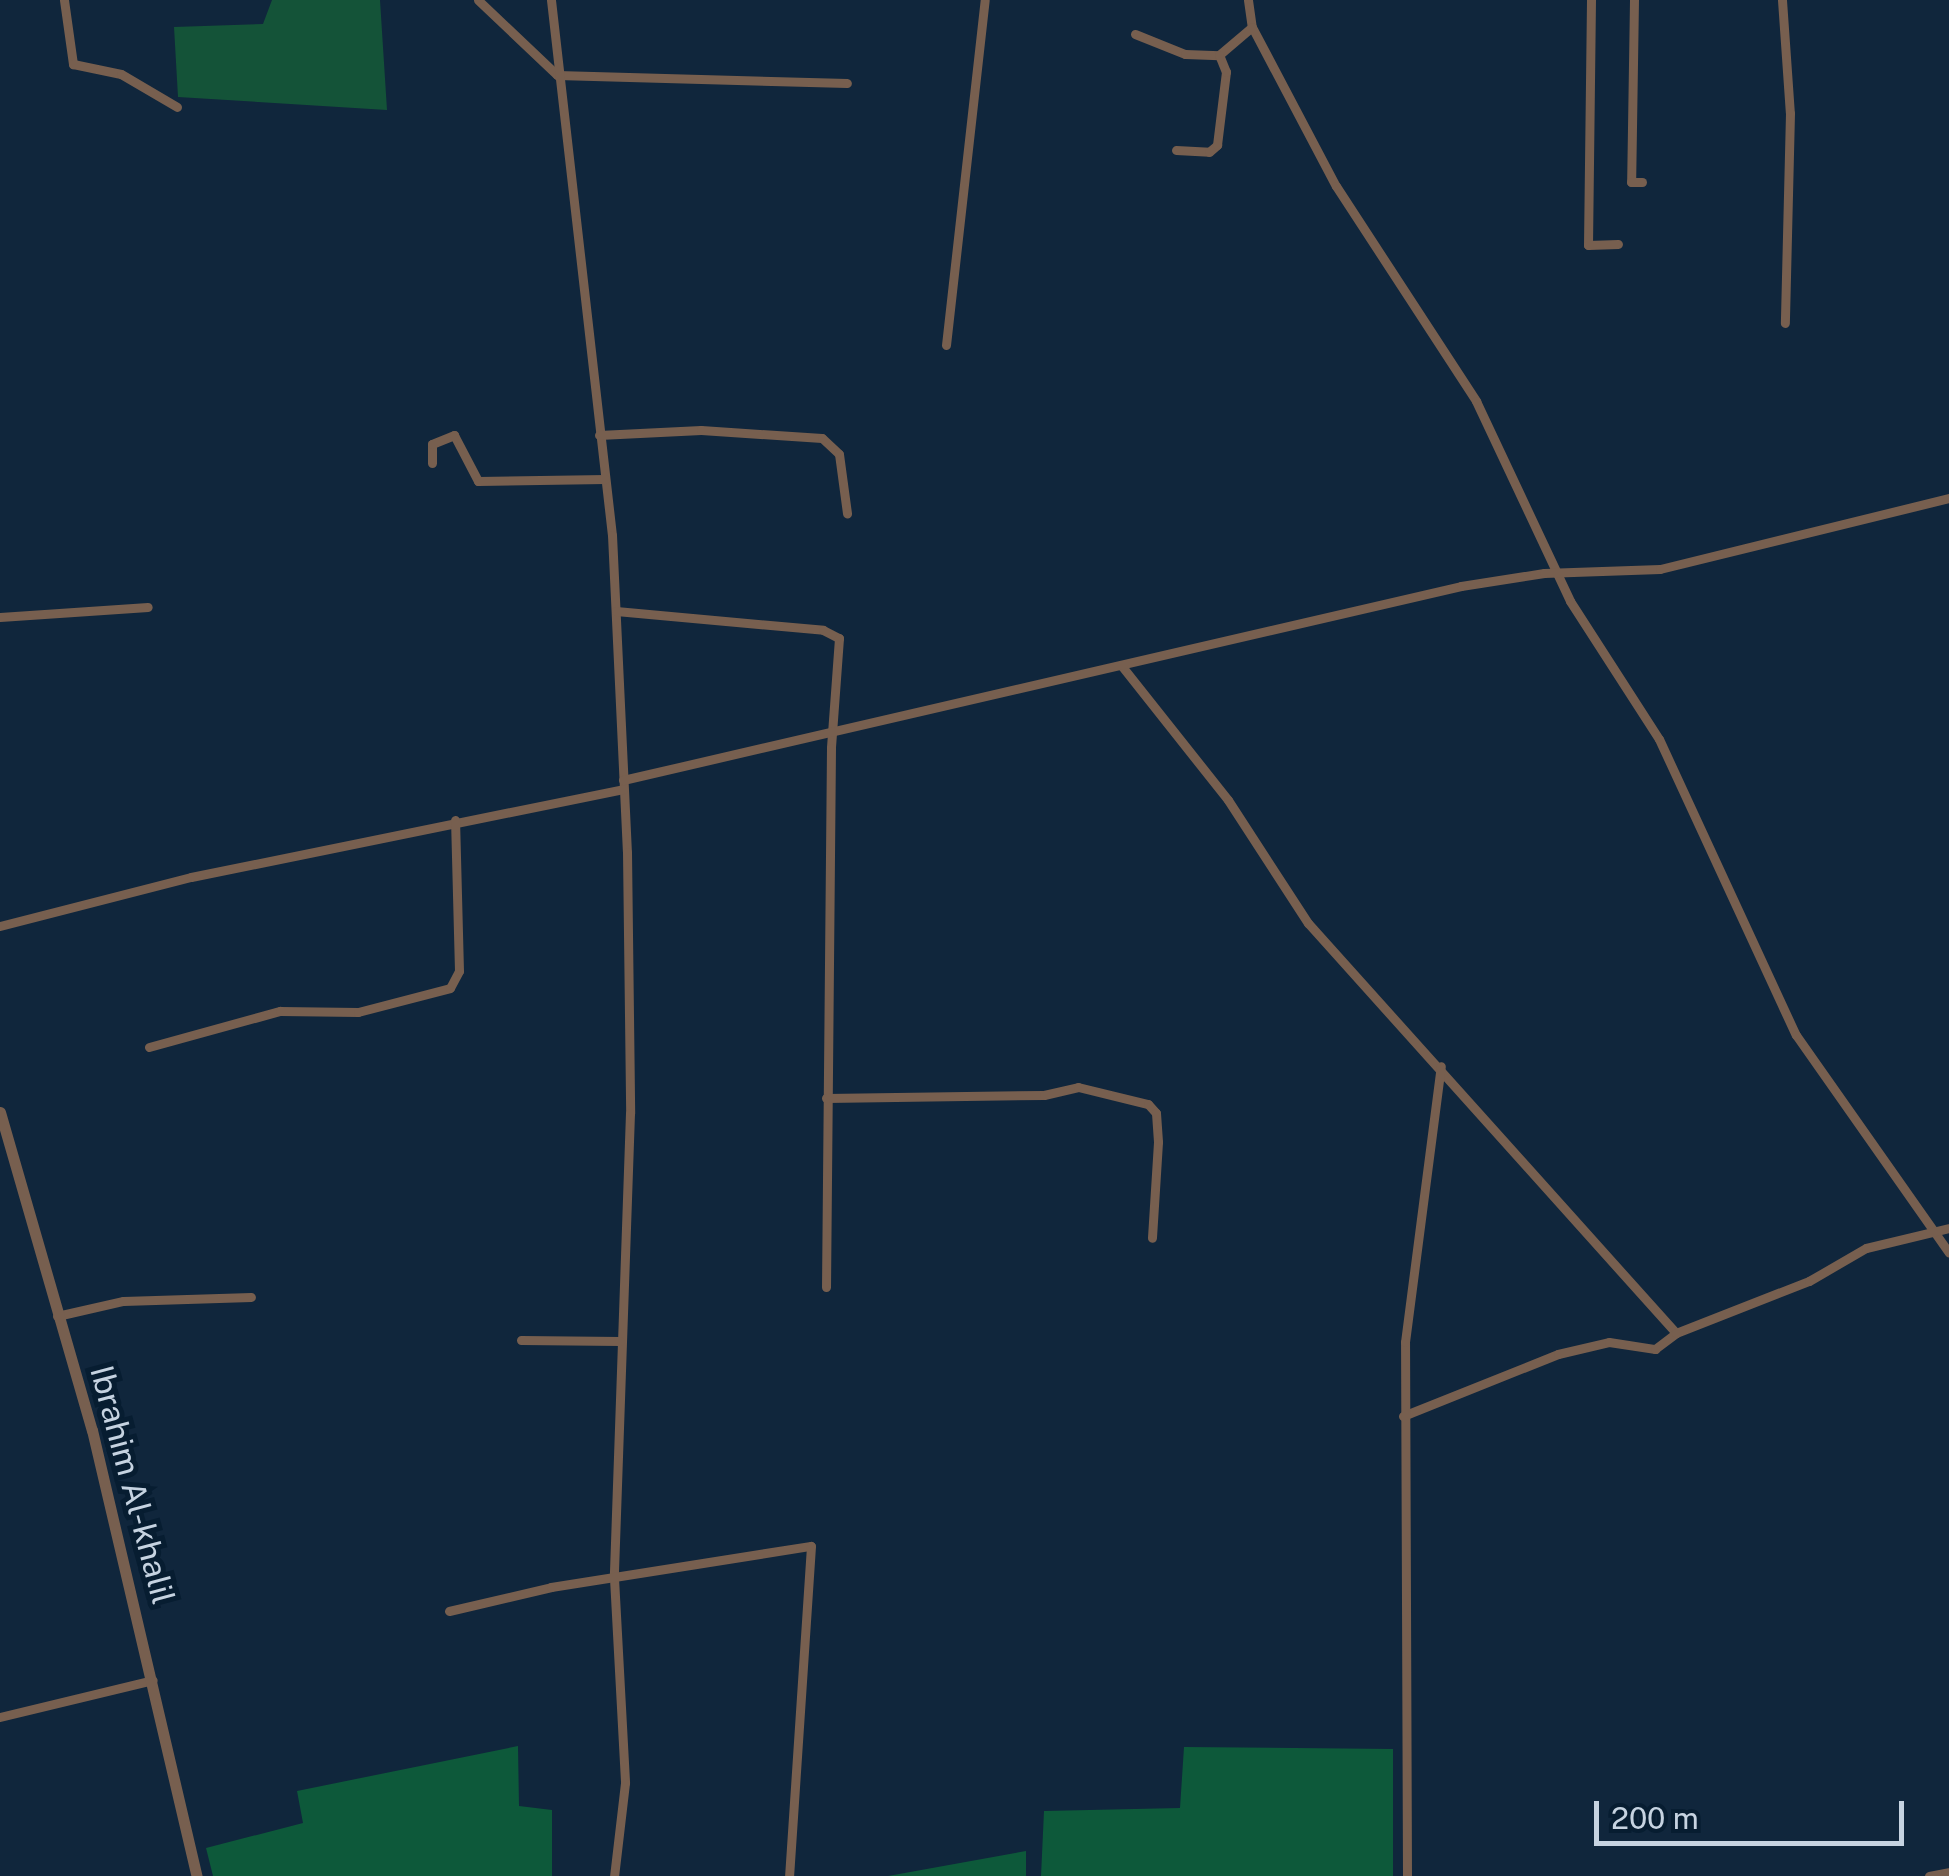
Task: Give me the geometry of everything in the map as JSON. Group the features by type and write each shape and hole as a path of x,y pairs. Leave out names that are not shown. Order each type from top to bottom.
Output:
{"street":[{"path":"64,0 73,64 109,69 177,107"},
{"path":"478,0 557,75 847,83"},
{"path":"552,0 557,75 605,479 624,784 630,1113 614,1578 624,1783 614,1876"},
{"path":"946,345 985,0"},
{"path":"1248,0 1252,27 1371,246 1476,401 1556,572 1659,739 1796,1036 1930,1232 1949,1253"},
{"path":"1591,0 1588,245 1618,244"},
{"path":"1634,0 1631,182 1642,182"},
{"path":"1782,0 1790,113 1785,324"},
{"path":"1135,34 1185,54 1219,55 1252,27"},
{"path":"1176,150 1208,152 1217,145 1226,72 1219,55"},
{"path":"599,435 701,430 822,438 839,454 847,514"},
{"path":"432,463 432,444 454,435 478,480 605,479"},
{"path":"0,926 624,784 1462,586 1556,572 1660,570 1949,498"},
{"path":"0,617 148,607"},
{"path":"616,611 834,632 841,652 832,734 826,1287"},
{"path":"1122,665 1228,800 1308,923 1441,1066 1676,1333"},
{"path":"149,1047 280,1011 358,1012 450,988 459,971 455,820"},
{"path":"1408,1876 1403,1416 1409,1278 1441,1066"},
{"path":"826,1098 1044,1095 1078,1087 1148,1104 1156,1113 1158,1142 1152,1238"},
{"name":"Ibrahim Al-khalil","path":"0,1112 153,1680 196,1876"},
{"path":"1403,1416 1558,1354 1608,1342 1655,1349 1676,1333 1809,1281 1866,1248 1949,1228"},
{"path":"58,1316 123,1301 252,1297"},
{"path":"522,1340 620,1341"},
{"path":"449,1611 614,1578 812,1546 789,1876"},
{"path":"0,1717 153,1680"},
{"path":"1928,1876 1949,1872"}],"green space":[{"path":"272,0 380,0 387,110 178,97 174,27 263,24"},
{"path":"518,1746 519,1806 552,1810 552,1876 213,1876 206,1848 303,1823 297,1791"},
{"path":"1184,1747 1393,1749 1393,1876 1041,1876 1044,1811 1180,1808"},
{"path":"1026,1851 1026,1876 888,1876"}]}
